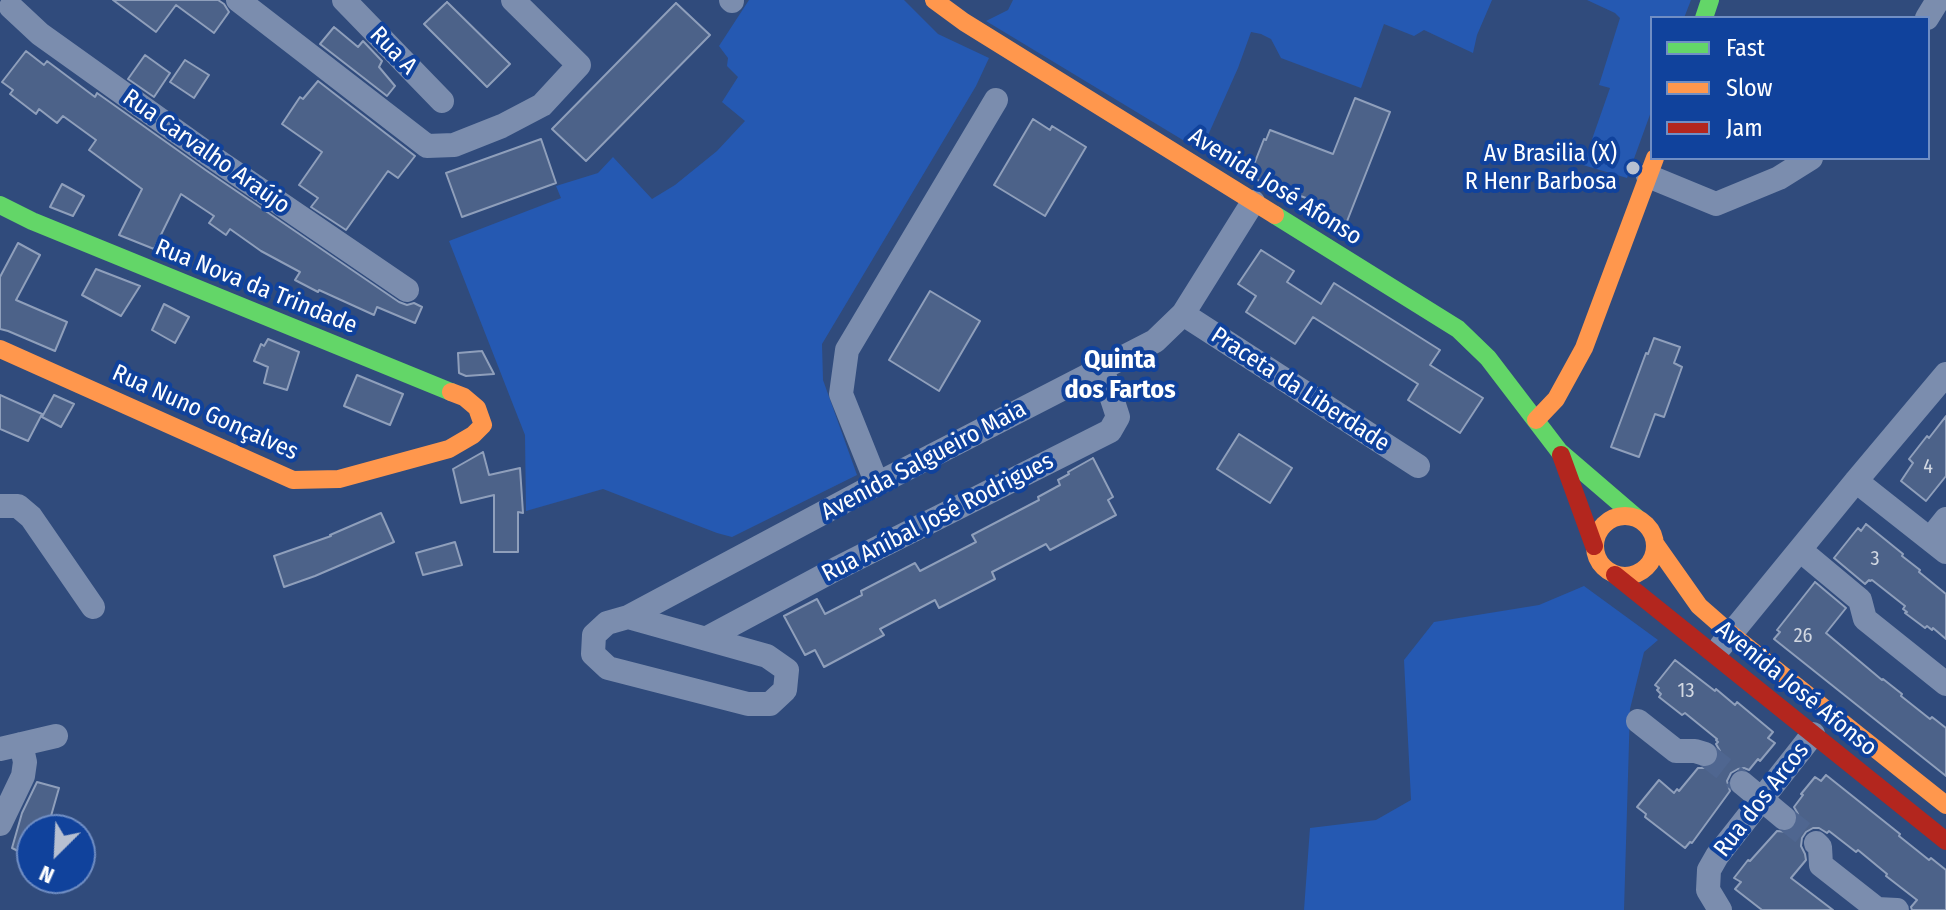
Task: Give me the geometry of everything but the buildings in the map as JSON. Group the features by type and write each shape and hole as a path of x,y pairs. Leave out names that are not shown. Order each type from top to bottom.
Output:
{"street":[{"path":"238,0 427,146 454,145 502,126 542,105 579,65 513,0"},
{"name":"Rua A","path":"344,0 442,101"},
{"name":"Avenida José Afonso","path":"934,0 977,30 1458,329 1488,358 1559,451 1637,518"},
{"name":"Rua Carvalho Araújo","path":"11,7 52,43 407,290"},
{"path":"877,484 841,394 847,350 996,100"},
{"path":"1536,420 1556,399 1584,348 1651,167 1716,204 1779,178 1808,160"},
{"name":"Avenida Salgueiro Maia","path":"628,617 767,656 787,670 785,690 770,704 748,704 608,668 593,654 594,635 607,623 628,617 1155,341 1183,314 1253,202"},
{"name":"Rua Nova da Trindade","path":"0,205 46,227 464,397 477,408 483,425"},
{"name":"Praceta da Liberdade","path":"1183,314 1418,466"},
{"name":"Rua Nuno Gonçalves","path":"0,349 293,480 339,479 449,449 473,435 483,425"},
{"name":"Rua Aníbal José Rodrigues","path":"707,638 836,569 1110,431 1118,417 1102,368"},
{"path":"1714,654 1946,374"},
{"name":"Avenida José Afonso","path":"1559,451 1594,546"},
{"path":"1856,481 1938,546 1946,519"},
{"path":"0,506 18,506 31,517 93,607"},
{"path":"1627,515 1637,518 1651,529 1656,545 1650,564 1643,571 1625,577 1615,575 1600,564 1594,546 1596,536 1608,521 1627,515"},
{"name":"Avenida José Afonso","path":"1656,545 1699,606 1946,805"},
{"path":"1800,550 1860,600 1865,619 1946,684"},
{"name":"Avenida José Afonso","path":"1615,575 1946,841"},
{"path":"1638,721 1676,751 1705,754"},
{"name":"Rua dos Arcos","path":"1720,910 1708,890 1709,870 1813,734"},
{"path":"0,824 23,776 25,762 11,746 56,736"},
{"path":"1742,783 1784,818"},
{"path":"1816,843 1820,847 1821,865 1877,909 1897,910"}],"shaded area":[{"path":"749,0 904,0 938,34 989,58 976,86 822,344 823,380 857,475 732,537 603,489 526,511 525,435 449,241 561,198 556,186 598,173 613,157 652,199 675,185 717,151 745,121 722,102 738,77 727,66 728,58 719,46"},
{"path":"1013,0 1492,0 1473,53 1424,30 1414,36 1384,24 1361,88 1281,58 1271,39 1251,32 1201,151 986,21 1008,10"},
{"path":"1587,0 1691,0 1685,16 1650,16 1650,115 1627,178 1583,165 1610,88 1599,85 1620,18"},
{"path":"1584,586 1658,640 1644,652 1630,709 1624,910 1304,910 1310,828 1376,820 1411,800 1404,660 1434,622 1539,605"}],"tunnel":[{"path":"1705,754 1742,783"},
{"path":"1784,818 1816,843"}],"traffic: fast":[{"path":"1705,16 1710,0"},
{"path":"0,205 32,221 451,392"},
{"path":"1275,215 1458,329 1488,358 1559,451 1637,518"}],"traffic: slow":[{"path":"934,0 964,22 1275,215"},
{"path":"1536,420 1556,399 1584,348 1654,160"},
{"path":"0,349 293,480 339,479 449,449 473,435 483,425 477,408 464,397 451,392"},
{"path":"1625,516 1647,524 1655,546 1647,568 1625,576 1603,568 1595,546 1603,524 1625,516"},
{"path":"1656,545 1699,606 1946,805"}],"traffic: jam":[{"path":"1561,455 1594,546"},
{"path":"1615,575 1946,841"}],"place":[{"name":"Av Brasilia (X) R Henr Barbosa","path":"1633,168"}],"district":[{"name":"Quinta dos Fartos","path":"1120,376"}]}
